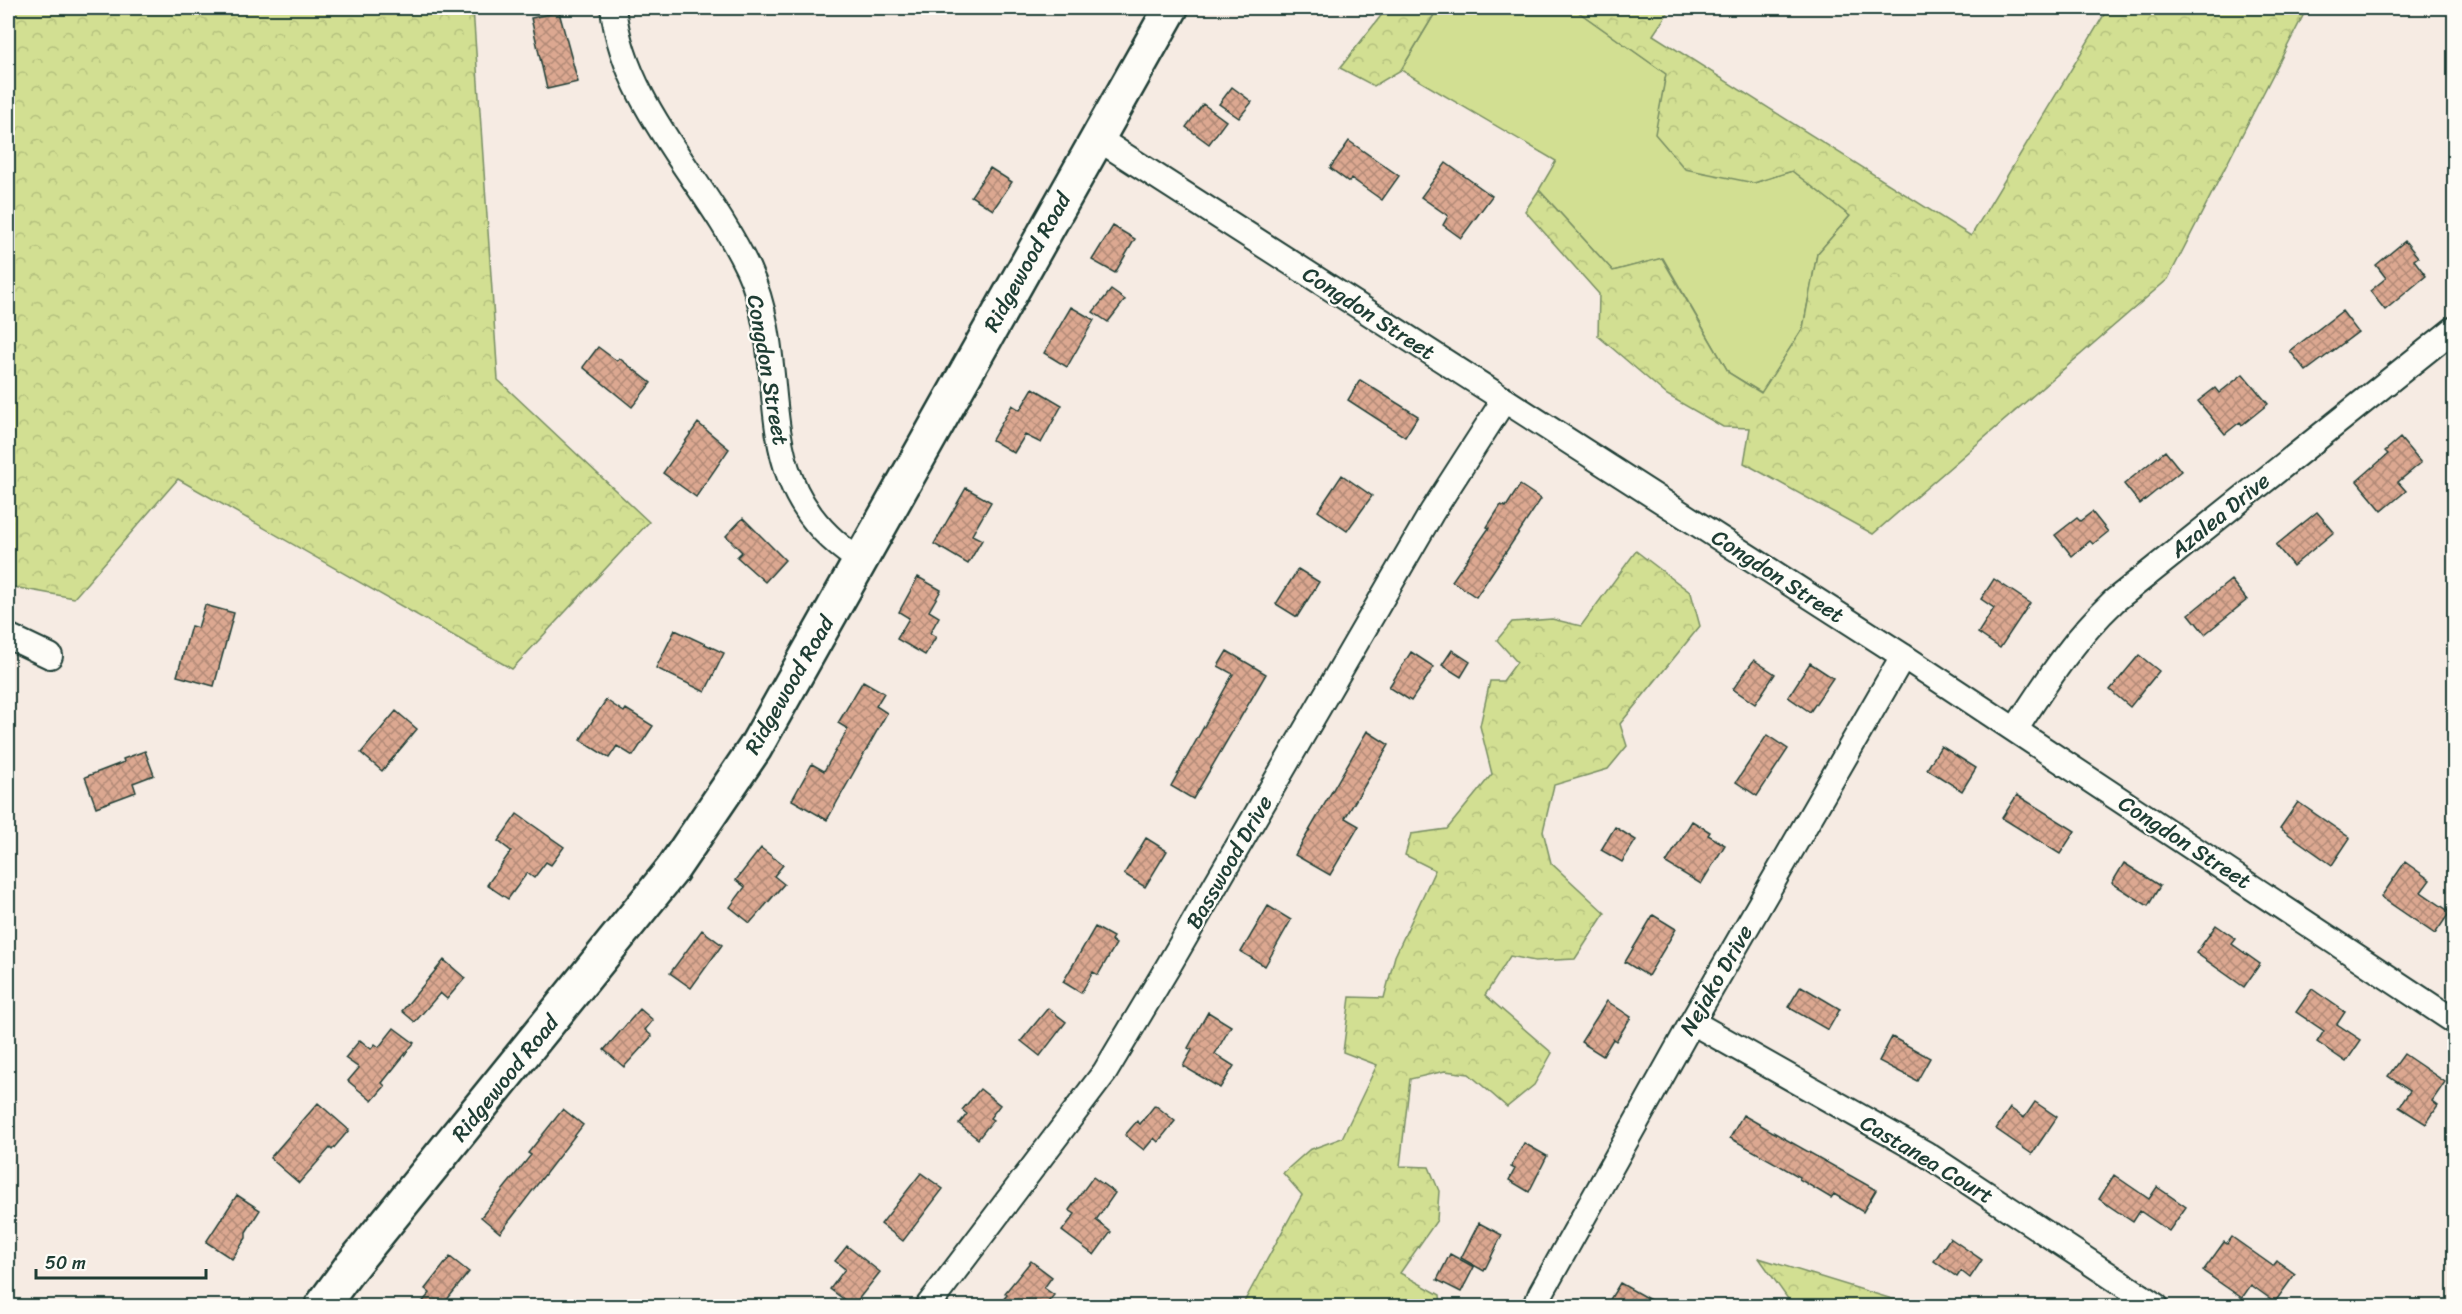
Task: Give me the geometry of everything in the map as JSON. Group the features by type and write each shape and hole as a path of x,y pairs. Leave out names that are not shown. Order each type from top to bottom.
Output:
{"main road":[{"name":"Ridgewood Road","path":"322,1306 349,1269 672,870 755,748 1171,8"}],"street":[{"name":"Congdon Street","path":"613,8 624,56 641,96 730,236 748,269 759,300 778,440 786,469 800,499 817,526 835,544 859,560"},
{"name":"Congdon Street","path":"1097,138 1903,656 2454,1021"},
{"name":"Azalea Drive","path":"2015,729 2071,646 2085,628 2114,601 2454,329"},
{"name":"Basswood Drive","path":"928,1306 1105,1072 1432,512 1504,400"},
{"path":"8,636 50,656"},
{"name":"Nejako Drive","path":"1536,1306 1541,1293 1692,1022 1903,656"},
{"name":"Castanea Court","path":"1692,1022 1926,1154 2156,1306"}],"green space":[{"path":"8,8 473,8 498,380 649,522 512,669 178,479 74,598 8,586"},
{"path":"1387,8 1438,8 1401,70 1374,86 1340,68"},
{"path":"1438,8 1573,8 1666,74 1656,134 1754,183 1792,171 1850,216 1817,254 1803,328 1762,393 1729,373 1663,258 1613,271 1539,190 1556,161 1401,70"},
{"path":"1573,8 1671,8 1653,35 1971,236 2108,8 2307,8 2168,279 1873,534 1744,463 1750,428 1723,427 1667,395 1598,336 1599,294 1525,211 1539,190 1613,271 1662,258 1729,373 1761,393 1803,328 1817,254 1850,216 1792,171 1754,183 1685,169 1655,134 1666,74"},
{"path":"1636,551 1691,593 1700,626 1620,724 1627,746 1608,769 1554,785 1543,831 1551,863 1605,913 1575,959 1535,961 1510,956 1485,995 1552,1053 1534,1085 1507,1107 1469,1074 1445,1071 1410,1079 1400,1166 1429,1167 1439,1191 1437,1220 1400,1273 1440,1295 1441,1306 1234,1306 1244,1302 1302,1195 1283,1173 1309,1150 1342,1138 1377,1065 1343,1052 1350,997 1384,998 1395,956 1435,870 1405,855 1411,834 1447,829 1492,774 1480,726 1490,681 1503,681 1517,662 1497,640 1512,622 1552,619 1581,626"},
{"path":"1759,1258 1915,1306 1793,1306"}],"building":[{"path":"559,12 578,82 547,89 531,18"},
{"path":"1232,87 1252,102 1239,118 1219,104"},
{"path":"1203,104 1226,121 1209,144 1186,127"},
{"path":"1349,141 1399,176 1382,200 1351,178 1349,182 1330,168"},
{"path":"1446,163 1492,196 1461,238 1443,225 1448,216 1421,197"},
{"path":"990,168 1012,182 993,210 971,196"},
{"path":"1113,226 1135,239 1115,273 1092,260"},
{"path":"2405,241 2418,257 2414,260 2426,276 2385,310 2370,291 2386,278 2376,265"},
{"path":"1111,290 1125,300 1108,322 1093,312"},
{"path":"1071,307 1094,320 1067,367 1044,353"},
{"path":"2342,311 2358,332 2306,371 2290,351"},
{"path":"598,347 617,361 619,358 651,383 632,407 583,367"},
{"path":"2243,374 2268,404 2242,425 2240,422 2225,434 2198,401 2215,388 2219,393"},
{"path":"1360,380 1418,416 1405,437 1348,400"},
{"path":"1033,388 1062,405 1041,443 1025,435 1014,453 992,440 1012,405 1020,410"},
{"path":"698,423 729,449 696,497 663,473"},
{"path":"2400,438 2421,463 2398,482 2406,491 2382,511 2357,481 2388,454 2385,451"},
{"path":"2165,451 2181,471 2140,504 2124,484"},
{"path":"1342,475 1372,496 1347,531 1318,511"},
{"path":"1520,485 1541,499 1476,597 1452,581 1489,528 1487,527 1501,505 1506,507"},
{"path":"966,488 991,502 972,535 982,540 968,564 934,544"},
{"path":"2092,512 2108,532 2093,544 2090,541 2072,556 2055,535 2077,518 2080,521"},
{"path":"2317,512 2334,532 2293,566 2276,545"},
{"path":"743,518 785,560 765,582 737,557 742,552 726,536"},
{"path":"1298,569 1319,582 1297,617 1276,604"},
{"path":"918,577 941,590 929,611 939,617 930,633 936,637 925,655 897,639 909,618 899,612"},
{"path":"1994,579 2030,603 2000,648 1978,633 1994,608 1981,599"},
{"path":"2231,580 2247,600 2205,634 2189,614"},
{"path":"205,605 234,613 214,686 177,676 191,626 198,628"},
{"path":"675,630 724,653 705,692 656,668"},
{"path":"1452,650 1470,662 1461,677 1442,665"},
{"path":"1227,651 1266,674 1193,799 1171,786 1233,674 1218,666"},
{"path":"1411,652 1434,667 1411,701 1389,687"},
{"path":"2139,655 2159,671 2130,707 2110,690"},
{"path":"1754,660 1775,674 1755,704 1733,689"},
{"path":"1810,663 1833,678 1810,712 1788,697"},
{"path":"863,681 884,693 876,706 887,713 827,820 792,800 812,764 824,771 848,729 838,723"},
{"path":"606,700 624,712 626,709 653,726 633,756 617,746 609,758 580,740"},
{"path":"396,711 417,729 382,771 361,753"},
{"path":"1367,731 1389,745 1345,818 1359,826 1330,875 1295,855"},
{"path":"1767,735 1788,749 1757,796 1736,782"},
{"path":"1941,746 1976,768 1962,791 1927,769"},
{"path":"145,751 154,775 133,783 136,792 96,807 85,777"},
{"path":"2017,795 2075,831 2060,854 2002,818"},
{"path":"2298,802 2350,838 2332,865 2280,828"},
{"path":"517,814 564,847 551,865 546,862 534,878 527,873 508,899 487,885 511,851 498,841"},
{"path":"1692,821 1710,832 1708,835 1725,845 1701,884 1666,863"},
{"path":"1615,827 1636,840 1622,862 1601,850"},
{"path":"1146,838 1167,851 1145,887 1124,874"},
{"path":"761,848 783,865 774,876 784,884 750,923 730,907 745,887 736,880"},
{"path":"2405,862 2430,880 2421,892 2450,912 2435,934 2381,897"},
{"path":"2124,863 2160,886 2148,906 2112,883"},
{"path":"1268,906 1291,920 1265,966 1241,952"},
{"path":"1653,915 1676,929 1648,976 1625,962"},
{"path":"2216,925 2236,939 2232,944 2260,964 2244,987 2196,953"},
{"path":"1095,927 1113,937 1111,940 1116,944 1098,975 1093,972 1081,993 1063,982"},
{"path":"702,930 722,945 691,988 670,973"},
{"path":"444,960 465,978 447,999 440,993 415,1022 402,1011"},
{"path":"1801,986 1840,1009 1828,1030 1788,1007"},
{"path":"2312,989 2345,1012 2337,1024 2361,1040 2346,1062 2317,1042 2324,1031 2296,1012"},
{"path":"1607,1001 1631,1017 1616,1041 1613,1039 1603,1056 1581,1042"},
{"path":"1048,1008 1066,1022 1040,1056 1021,1041"},
{"path":"640,1009 653,1020 645,1030 652,1036 624,1067 604,1050"},
{"path":"1208,1012 1231,1026 1215,1054 1234,1066 1220,1088 1183,1066 1192,1050 1188,1048"},
{"path":"394,1028 414,1043 382,1083 385,1086 372,1101 348,1081 359,1068 345,1058 360,1040 371,1049 375,1044 379,1047"},
{"path":"1892,1037 1930,1058 1917,1081 1879,1061"},
{"path":"2404,1054 2445,1082 2432,1101 2438,1106 2426,1124 2399,1107 2410,1091 2388,1076"},
{"path":"980,1089 1000,1105 990,1118 993,1120 978,1139 959,1124 967,1114 962,1110"},
{"path":"2035,1102 2057,1117 2032,1154 1996,1129 2010,1108 2024,1118"},
{"path":"318,1103 349,1130 299,1183 270,1158"},
{"path":"1155,1105 1175,1121 1158,1142 1154,1138 1144,1150 1125,1135 1137,1121 1140,1124"},
{"path":"563,1109 583,1125 500,1233 481,1217 531,1155 528,1153"},
{"path":"1743,1115 1876,1190 1863,1212 1834,1194 1831,1198 1799,1179 1800,1177 1730,1138"},
{"path":"1524,1143 1547,1156 1529,1192 1509,1180 1515,1169 1511,1167"},
{"path":"921,1173 943,1189 903,1241 881,1224"},
{"path":"2114,1175 2149,1199 2157,1187 2186,1207 2169,1231 2140,1211 2133,1222 2099,1199"},
{"path":"1093,1177 1115,1193 1096,1220 1111,1232 1094,1255 1062,1231 1075,1214 1069,1210"},
{"path":"237,1195 260,1210 232,1259 206,1242"},
{"path":"1479,1223 1502,1235 1484,1271 1461,1258"},
{"path":"2232,1237 2273,1266 2277,1261 2295,1274 2275,1302 2251,1285 2242,1298 2203,1271 2224,1242 2227,1244"},
{"path":"1950,1238 1982,1260 1970,1278 1961,1271 1957,1277 1934,1261"},
{"path":"847,1246 880,1272 853,1306 830,1289 845,1269 835,1261"},
{"path":"1450,1254 1474,1267 1461,1292 1437,1280"},
{"path":"450,1257 469,1272 442,1306 419,1306 430,1293 425,1289"},
{"path":"1031,1261 1052,1277 1044,1288 1054,1295 1045,1306 998,1306 1007,1295 1005,1293"},
{"path":"1620,1283 1661,1306 1606,1306"}]}
